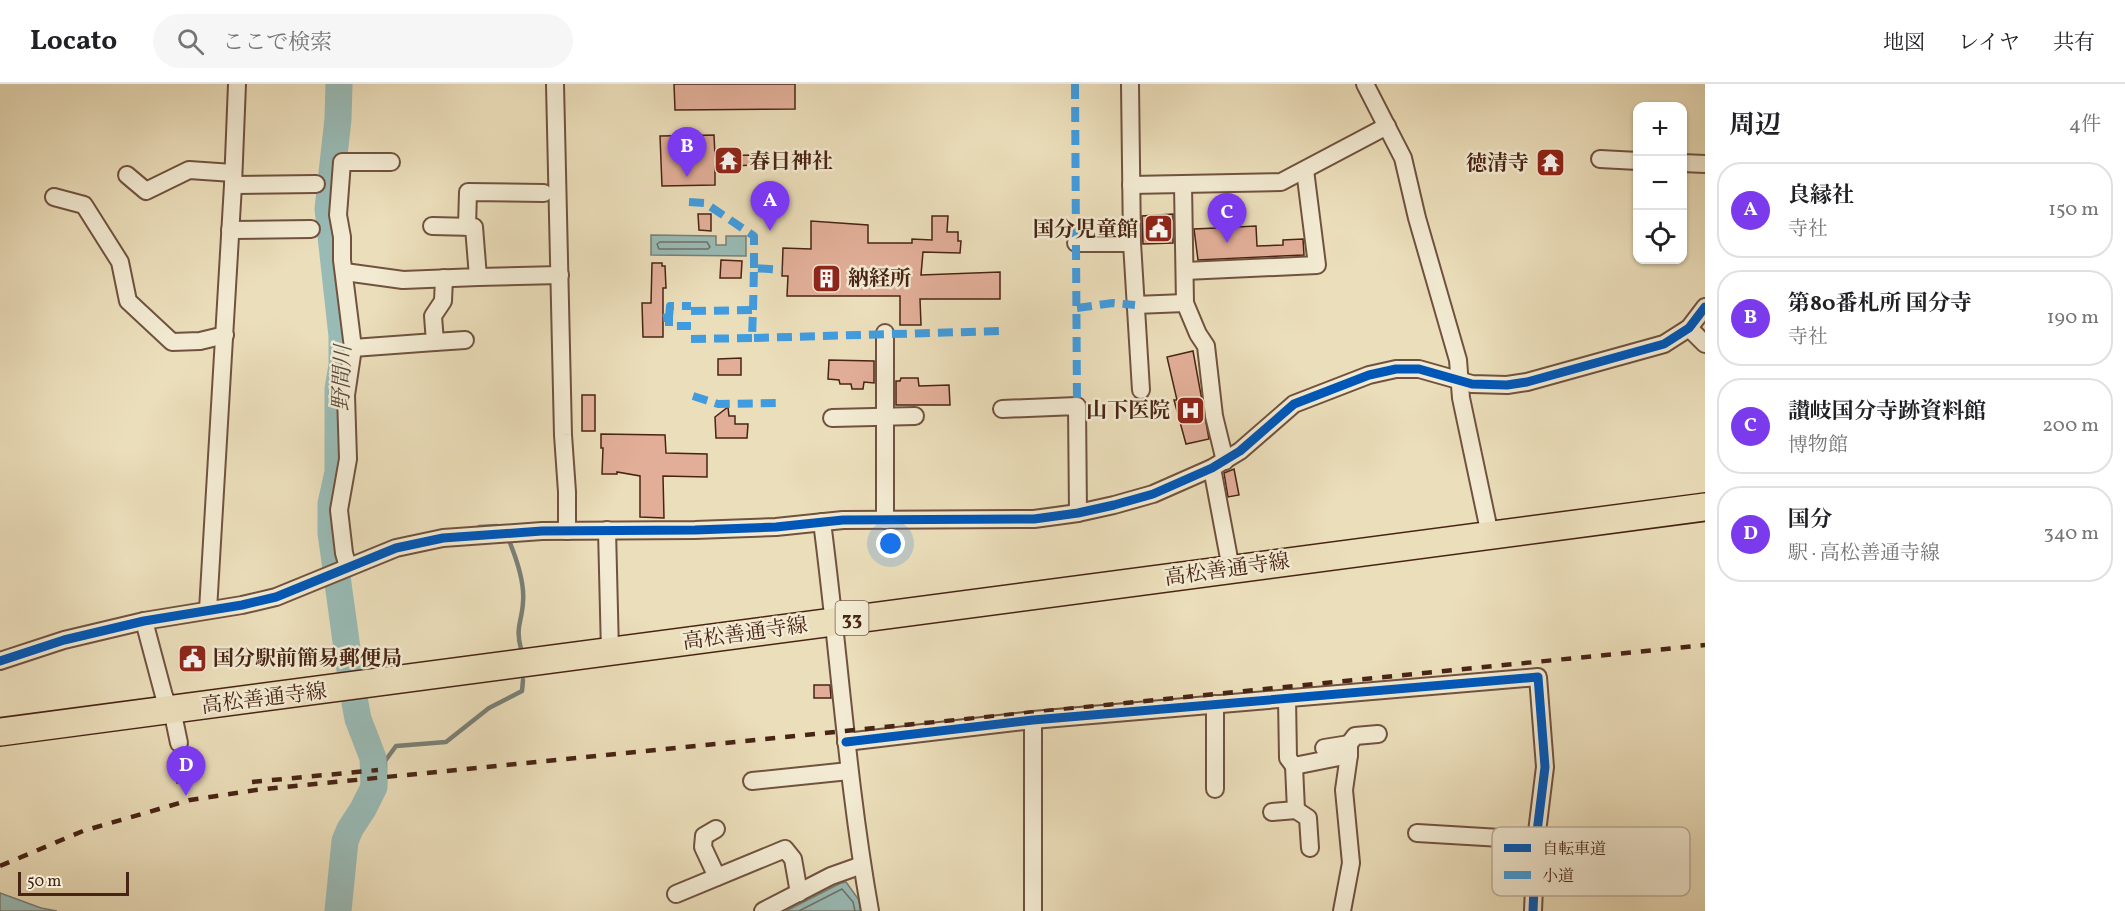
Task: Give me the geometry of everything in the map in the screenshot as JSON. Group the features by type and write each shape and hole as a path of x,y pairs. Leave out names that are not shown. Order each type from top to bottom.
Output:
{"main road":[{"name":"高松善通寺線","path":"0,732 1705,507"}],"street":[{"path":"208,610 225,335 237,84"},
{"path":"555,84 567,531"},
{"path":"1130,84 1132,243 1141,390"},
{"path":"1365,84 1403,158 1458,360 1461,398 1490,535"},
{"path":"1131,185 1281,182 1387,126"},
{"path":"1600,159 1633,161"},
{"path":"340,571 344,553 339,510 348,459 346,395 353,348 338,215 342,162 391,162"},
{"path":"1687,164 1705,164"},
{"path":"127,175 146,191 189,170 233,179 315,184"},
{"path":"1185,271 1317,265 1305,170"},
{"path":"1183,185 1185,303 1198,334 1206,345 1231,569"},
{"path":"467,227 468,192 544,193"},
{"path":"54,197 84,205 120,262 128,301 172,342 200,341 225,335"},
{"path":"432,226 474,227 478,277"},
{"path":"230,230 311,229"},
{"path":"1076,243 1132,243"},
{"path":"345,272 403,280 560,276"},
{"path":"435,342 433,316 443,301 444,278"},
{"path":"1135,305 1185,303"},
{"path":"0,661 64,640 144,621 242,606 276,597 396,548 443,538 496,533 764,527 822,522 1034,519 1078,513 1153,494 1218,464 1240,451 1294,404 1368,375 1396,369 1419,369 1472,384 1507,385 1527,382 1664,344 1689,328 1705,308"},
{"path":"1689,328 1705,344"},
{"path":"885,333 885,520"},
{"path":"353,348 465,340"},
{"path":"1002,409 1077,406 1078,513"},
{"path":"832,418 915,416"},
{"path":"822,522 849,771 870,911"},
{"path":"607,530 610,652"},
{"path":"144,621 164,696 174,718 179,743"},
{"path":"846,742 1033,720 1538,677 1545,767 1538,827"},
{"path":"1287,698 1288,758 1294,766 1296,810"},
{"path":"1215,705 1215,789"},
{"path":"1033,720 1033,911"},
{"path":"1342,911 1351,863 1344,790 1349,749 1355,736 1378,734"},
{"path":"1324,748 1349,749"},
{"path":"1294,766 1349,749"},
{"path":"752,781 849,771"},
{"path":"1272,812 1296,810 1308,818 1310,848"},
{"path":"716,829 704,836 703,847 717,877"},
{"path":"1417,834 1492,838"},
{"path":"676,894 785,849 793,859 799,893"},
{"path":"763,911 831,876 862,865"},
{"path":"1533,911 1534,896"}],"water":[{"path":"651,235 716,236 716,245 726,245 726,236 746,236 746,256 651,255"},
{"path":"846,882 859,900 861,911 786,911 841,883"},
{"path":"0,893 41,908 57,911 0,911"}],"building":[{"path":"674,84 795,84 795,109 675,110"},
{"path":"714,135 715,156 751,155 752,165 715,167 715,185 662,186 660,136"},
{"path":"698,214 711,214 711,231 699,230"},
{"name":"国分児童館","path":"1173,214 1173,243 1143,244 1142,216"},
{"path":"932,216 948,216 947,232 958,232 958,241 961,241 960,253 923,252 921,275 1000,272 1000,299 920,299 921,325 900,325 900,296 787,296 788,276 782,276 783,248 811,249 811,221 868,225 868,243 912,243 912,239 932,240"},
{"path":"1235,222 1236,227 1256,226 1257,246 1283,245 1283,240 1303,239 1304,255 1198,260 1194,229 1216,228 1216,223"},
{"path":"721,260 742,261 741,278 720,278"},
{"path":"652,263 662,263 662,266 665,266 663,337 643,337 642,303 651,303"},
{"path":"1193,351 1209,439 1186,444 1174,400 1177,400 1167,357"},
{"path":"741,358 741,375 718,375 718,359"},
{"path":"829,360 874,361 874,383 864,382 863,389 852,389 851,384 840,384 839,380 828,379"},
{"path":"901,378 918,378 919,386 949,385 950,405 896,405 896,381 900,381"},
{"path":"582,395 595,395 595,431 582,431"},
{"path":"728,407 729,416 735,416 735,424 748,424 747,438 716,438 715,417"},
{"path":"601,434 665,435 666,453 707,454 707,477 663,476 664,518 640,517 640,476 617,472 617,474 602,474"},
{"path":"1234,469 1239,495 1228,497 1224,473"},
{"path":"814,685 830,685 831,698 814,698"},
{"path":"190,761 191,781 177,783 175,762"}],"waterway":[{"name":"野間川","path":"339,84 338,119 328,209 342,336 342,365 338,389 338,472 331,504 331,533 350,670"},
{"path":"479,527 497,526"},
{"path":"508,538 523,586 519,630 521,649"},
{"path":"344,855 379,801 385,784 385,761 396,746 446,742 489,708 522,691 523,680"},
{"name":"野間川","path":"338,911 345,841 374,787 373,758 358,719 355,703"}],"railway":[{"path":"0,866 83,831 190,800 256,790 1705,645"},
{"path":"252,782 378,770"}],"marked path":[{"path":"1075,84 1077,406"},
{"path":"689,202 705,203 754,236 754,268"},
{"path":"753,310 754,268 782,270"},
{"path":"1077,308 1113,303 1135,305"},
{"path":"669,317 670,306 691,306"},
{"path":"691,311 753,310 752,338 1001,331"},
{"path":"663,318 669,317 669,326 691,326"},
{"path":"691,339 752,338"},
{"path":"693,396 718,404 778,403"}],"cycle path":[{"path":"0,661 64,640 144,621 276,597 396,548 443,538 542,531 776,527 843,520 1034,519 1078,513 1153,494 1212,468 1240,451 1294,404 1369,375 1396,369 1419,369 1472,384 1507,385 1527,382 1664,344 1689,328 1705,307"},
{"path":"846,742 1033,720 1538,677 1545,767 1538,827"},
{"path":"1533,911 1534,896"}],"place":[{"name":"春日神社","path":"728,161"},
{"name":"徳清寺","path":"1550,163"},
{"name":"第80番札所 国分寺","path":"687,177"},
{"name":"国分児童館","path":"1159,229"},
{"name":"良縁社","path":"770,231"},
{"name":"讃岐国分寺跡資料館","path":"1227,243"},
{"name":"納経所","path":"827,278"},
{"name":"山下医院","path":"1191,410"},
{"name":"国分駅前簡易郵便局","path":"192,658"},
{"name":"国分","path":"186,796"}]}
